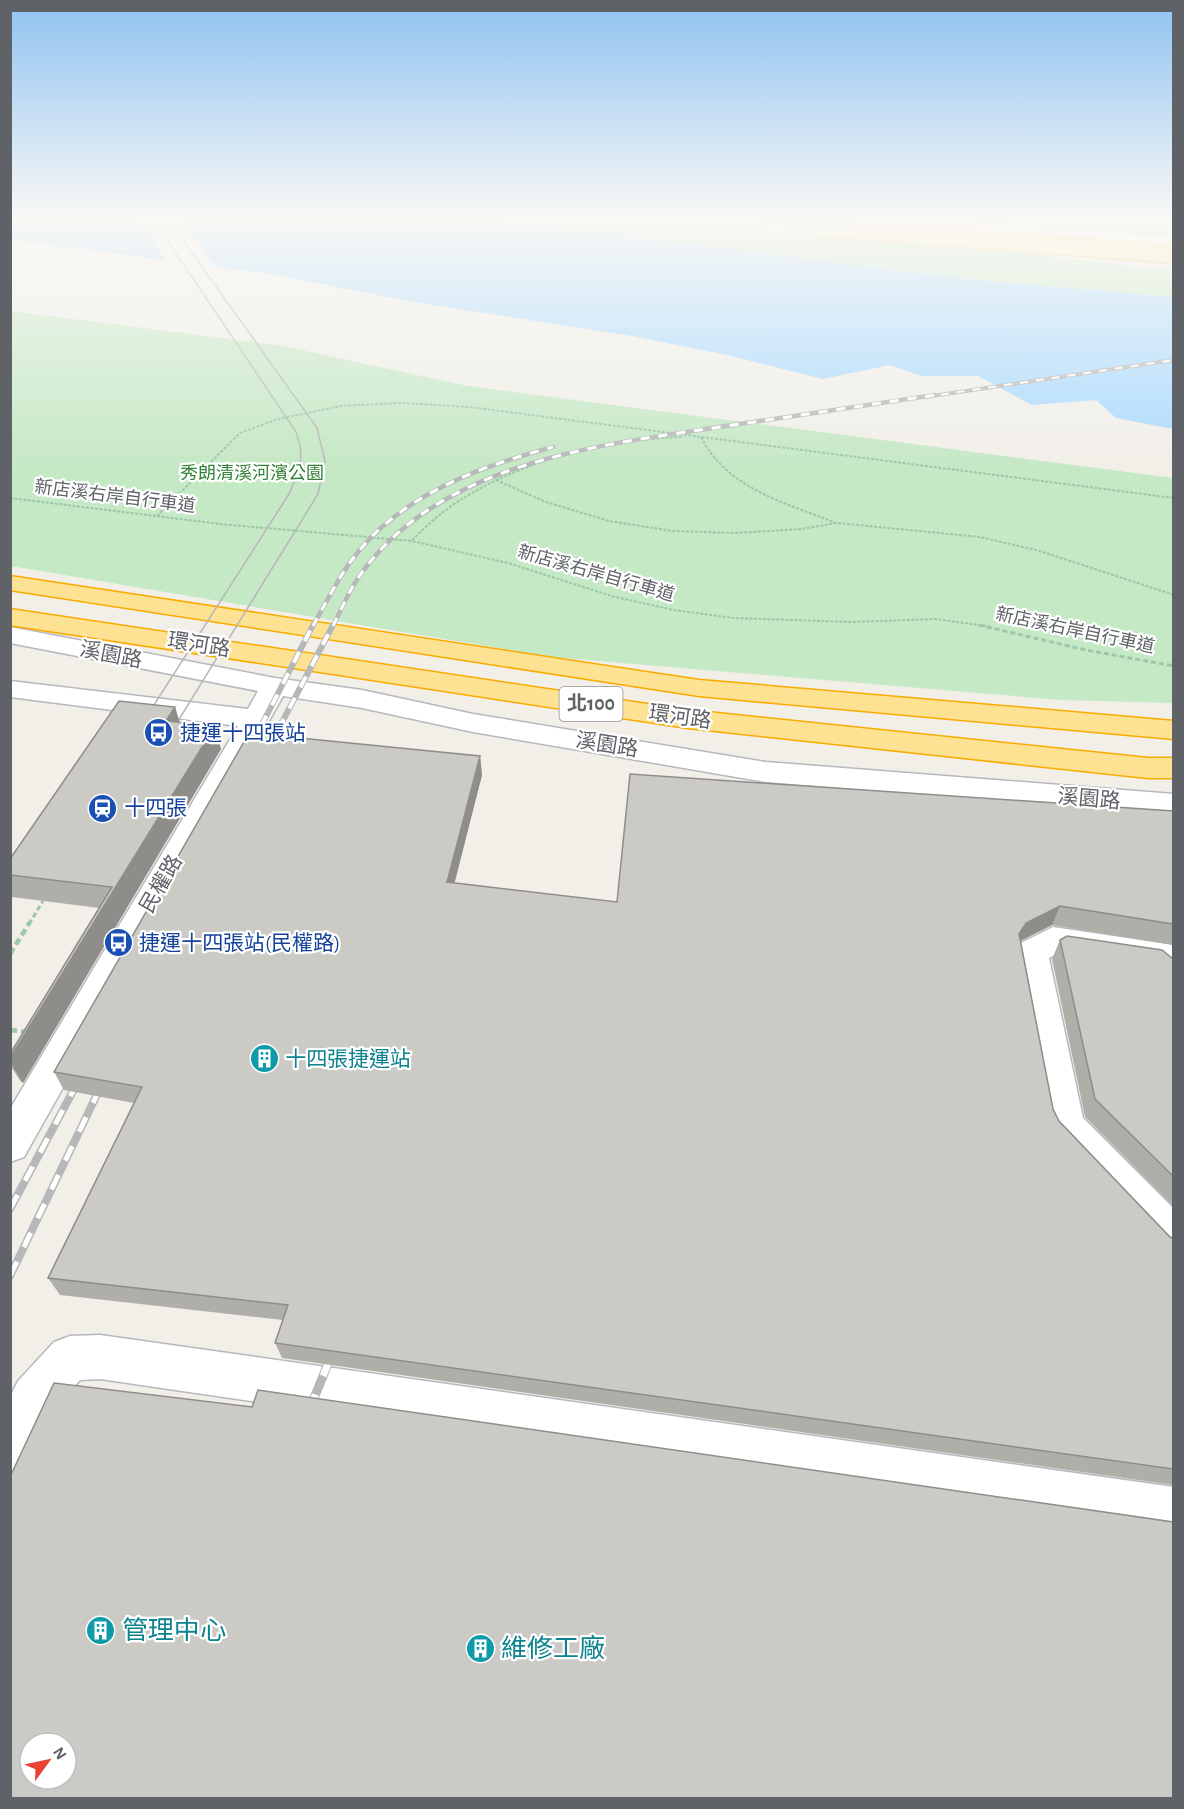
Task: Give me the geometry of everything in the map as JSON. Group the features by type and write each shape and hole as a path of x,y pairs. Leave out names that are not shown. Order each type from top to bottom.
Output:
{"highway":[{"name":"環河路","path":"10,583 699,688 1173,730"},
{"name":"環河路","path":"10,619 688,719 1148,768 1173,768"},
{"path":"884,705 1173,711"}],"street":[{"path":"10,619 362,699"},
{"name":"溪園路","path":"10,635 275,686 362,699 473,723 766,772 1117,802 1173,804"},
{"name":"民權路","path":"10,1145 275,686"},
{"path":"10,689 255,719"},
{"path":"1173,966 1163,955 1053,940 1031,953 1065,1126 1173,1238"},
{"path":"10,1450 34,1397 70,1359 100,1357 1173,1511"}],"path":[{"path":"157,516 240,433 278,419 341,406 402,403 469,407 1173,498"},
{"path":"412,541 437,515 463,497 496,480 571,455 614,445 667,437 701,437"},
{"path":"701,437 705,451 719,466 741,481 767,495 837,523"},
{"path":"496,480 546,502 609,521 673,531 735,533 801,529 837,523 980,537 1040,551 1173,595"},
{"name":"新店溪右岸自行車道","path":"10,498 157,516 412,541 508,563 615,597 674,610 733,618 851,622 935,619 968,622 1086,650 1173,666"},
{"path":"10,954 43,901"},
{"path":"10,1030 39,1034"}],"green space":[{"name":"秀朗清溪河濱公園","path":"10,311 278,345 468,386 1173,478 1173,703 1062,700 551,657 11,566"}],"water":[{"path":"422,303 1173,303 1173,429 1116,418 1096,400 1032,405 978,376 921,376 890,365 823,379 727,355 626,335"}],"building":[{"path":"119,701 175,707 166,721 215,726 10,1058 10,1054 112,887 10,875 10,859"},
{"path":"249,733 480,756 447,882 617,902 630,774 1173,811 1173,924 1060,906 1026,923 1019,934 1053,1109 1059,1121 1173,1238 1173,1469 275,1343 288,1305 48,1278 142,1087 54,1072"},
{"path":"1067,936 1162,950 1173,959 1173,1176 1095,1099 1060,940"},
{"path":"54,1383 252,1407 258,1390 1173,1522 1173,1798 10,1798 10,1477"}],"tram line":[{"path":"145,719 289,494 300,464 301,450 296,432 210,303"},
{"path":"170,734 318,494 325,461 317,428 228,303"}],"railway":[{"path":"925,397 1174,360"},
{"path":"333,626 358,578 390,540 427,510 469,487 515,469 611,444 935,395"},
{"path":"313,626 351,560 377,531 399,513 447,484 499,463 553,447"},
{"path":"250,748 313,625"},
{"path":"267,751 333,625"},
{"path":"10,1209 81,1076"},
{"path":"10,1276 103,1082"},
{"path":"308,1413 334,1349"}],"place":[{"name":"捷運十四張站","path":"159,733"},
{"name":"十四張","path":"103,808"},
{"name":"捷運十四張站(民權路)","path":"118,943"},
{"name":"十四張捷運站","path":"264,1059"},
{"name":"管理中心","path":"101,1631"},
{"name":"維修工廠","path":"480,1649"}]}
